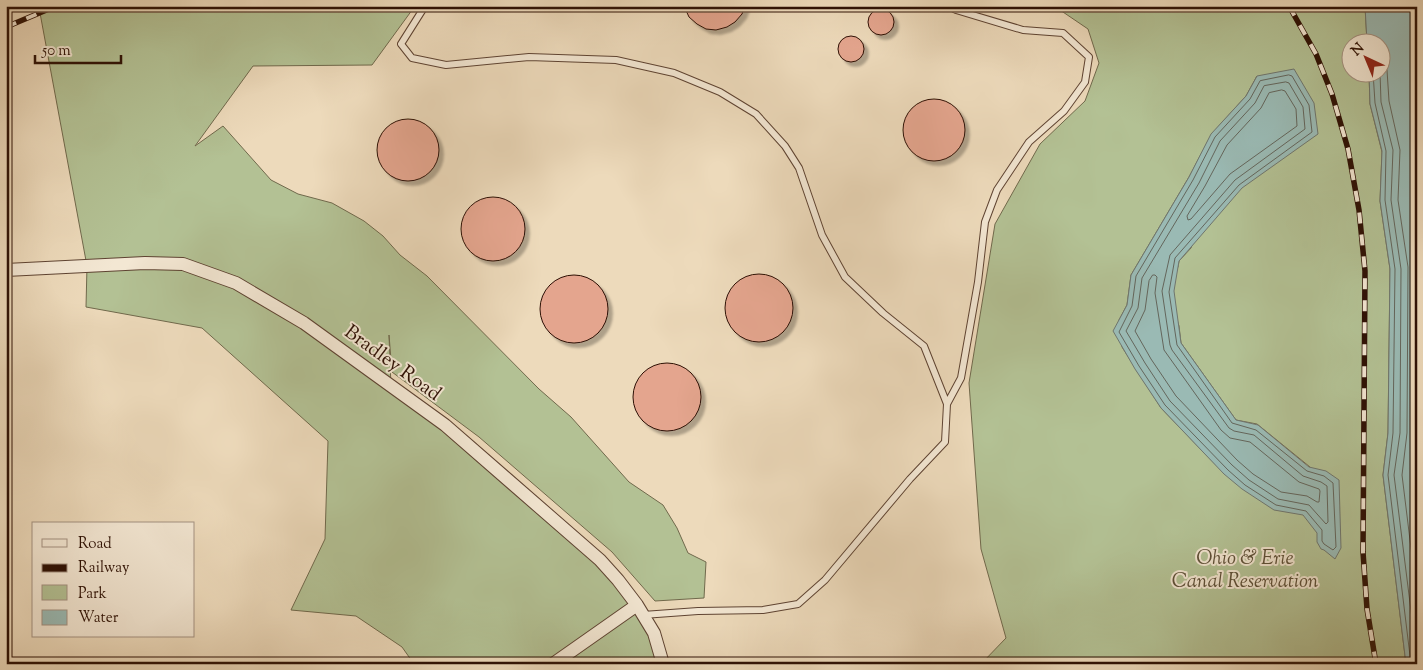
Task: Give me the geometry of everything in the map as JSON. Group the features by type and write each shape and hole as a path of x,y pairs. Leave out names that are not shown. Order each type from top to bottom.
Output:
{"street":[{"name":"Bradley Road","path":"6,270 144,263 183,264 236,283 304,323 445,426 600,560 618,580 654,633 663,664"},
{"path":"553,664 640,610"}],"lane":[{"path":"426,6 401,44 412,58 446,66 530,57 616,60 674,73 720,92 756,114 786,146 799,168 822,235 845,278 924,346 947,404 946,442 910,479 825,580 798,604 763,610 640,610"},
{"path":"947,404 961,378 978,282 984,222 996,190 1029,142 1064,112 1085,82 1089,57 1063,33 1023,30 948,6"}],"green space":[{"path":"37,6 415,6 372,65 253,66 195,146 223,126 271,180 298,194 332,203 364,221 383,236 400,255 427,276 539,389 571,417 629,482 663,505 677,528 688,553 706,562 704,598 655,601 612,552 479,437 392,372 389,335 391,387 600,560 637,605 663,664 414,664 402,647 356,616 291,610 325,539 328,441 202,328 86,307 87,266 40,13"},
{"name":"Ohio & Erie Canal Reservation","path":"1061,6 1365,6 1366,32 1340,32 1340,82 1369,82 1370,104 1382,152 1380,201 1390,269 1388,433 1383,475 1406,664 981,664 1006,638 981,549 969,383 995,224 1040,144 1085,101 1099,63 1088,29 1060,10","holes":["1257,76 1191,248 1179,261 1178,267 1166,285 1179,326 1181,343 1236,420 1257,424 1310,467 1339,508 1339,522 1215,464 1161,408 1122,347 1119,320 1127,305 1131,275 1208,141 1246,96"]}],"water":[{"path":"1365,6 1415,6 1417,27 1417,664 1406,664 1383,475 1388,433 1390,269 1380,201 1382,151 1370,104 1369,82 1390,82 1390,32 1366,32"},
{"path":"1294,69 1314,103 1318,134 1242,188 1179,261 1174,291 1181,343 1236,420 1258,425 1309,467 1326,471 1339,480 1341,548 1335,559 1321,549 1317,542 1317,533 1303,515 1274,510 1242,489 1224,474 1161,408 1113,331 1127,305 1131,275 1189,177 1211,134 1246,96 1257,76"}],"building":[{"path":"684,6 745,6 742,14 735,22 727,27 716,30 706,29 697,24 689,17"},
{"path":"881,9 890,13 894,22 890,31 881,35 872,31 868,22 872,13"},
{"path":"851,36 860,40 864,49 860,58 851,62 842,58 838,49 842,40"},
{"path":"928,99 940,99 956,108 963,118 965,130 963,142 956,152 940,161 928,161 917,156 908,147 903,136 903,124 908,113 917,104"},
{"path":"402,119 414,119 430,128 437,138 439,150 437,162 430,172 414,181 402,181 391,176 382,167 377,156 377,144 382,133 391,124"},
{"path":"493,197 511,202 516,206 520,211 525,229 520,247 516,252 511,256 493,261 475,256 470,252 466,247 461,229 466,211 470,206 475,202"},
{"path":"766,274 778,280 787,289 793,301 791,321 783,332 766,342 752,342 735,332 727,321 725,301 735,284 746,276"},
{"path":"581,275 593,281 602,290 608,302 606,322 598,333 581,343 567,343 550,333 542,322 540,302 550,285 561,277"},
{"path":"674,363 686,369 695,378 701,390 699,410 691,421 674,431 660,431 643,421 635,410 633,390 643,373 654,365"}],"railway":[{"path":"6,27 56,6"},
{"path":"1289,6 1316,54 1332,94 1348,149 1359,210 1365,271 1363,552 1367,609 1376,664"}]}
